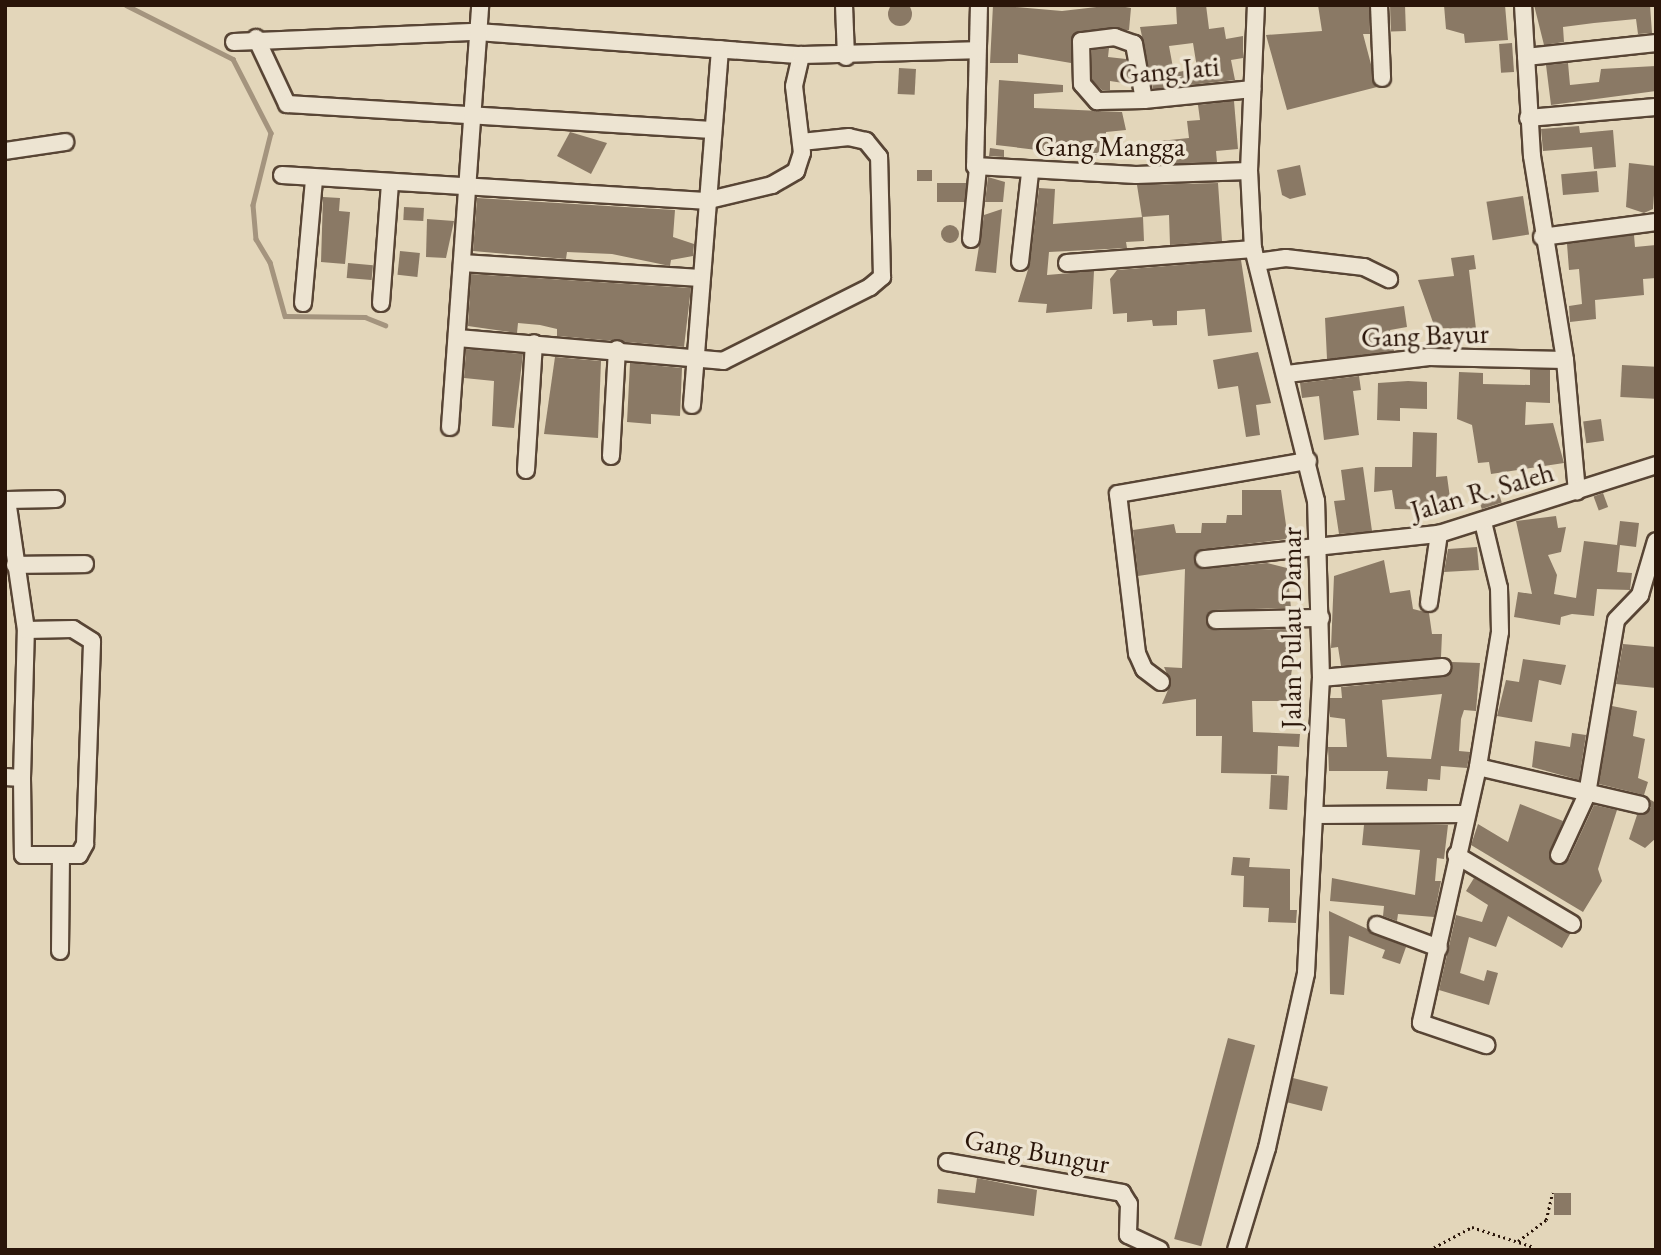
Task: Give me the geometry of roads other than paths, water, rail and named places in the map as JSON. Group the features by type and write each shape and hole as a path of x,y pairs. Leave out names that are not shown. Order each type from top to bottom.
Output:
{"street":[{"path":"450,427 480,5"},
{"path":"844,5 846,57"},
{"path":"971,239 979,5"},
{"name":"Jalan Pulau Damar","path":"1236,1250 1298,1019 1316,815 1321,678 1319,549 1308,461 1255,255 1249,171 1256,5"},
{"path":"1379,5 1382,78"},
{"path":"1523,5 1528,118 1542,237 1565,360 1577,491"},
{"path":"234,42 256,38 477,32 846,57 976,50"},
{"name":"Gang Jati","path":"1144,100 1134,44 1115,37 1081,41 1082,85 1091,99 1144,100 1252,89"},
{"path":"256,38 287,104 712,130"},
{"path":"1526,57 1656,43"},
{"path":"692,405 705,201 720,49"},
{"path":"282,176 705,201 787,178 799,163 801,142 794,86 802,55"},
{"path":"1528,118 1656,107"},
{"path":"457,338 695,353 733,359 883,277 879,157 866,141 849,137 801,142"},
{"path":"5,151 65,142"},
{"name":"Gang Mangga","path":"975,165 1030,173 1249,171"},
{"path":"1020,262 1030,173"},
{"path":"303,303 314,179"},
{"path":"381,303 390,183"},
{"path":"1542,237 1656,222"},
{"path":"1067,263 1255,255 1364,267 1389,279"},
{"path":"462,263 701,278"},
{"path":"526,470 534,343"},
{"path":"611,456 617,349"},
{"name":"Gang Bayur","path":"1287,374 1429,357 1565,360"},
{"path":"1161,682 1144,669 1137,653 1118,494 1308,461"},
{"name":"Jalan R. Saleh","path":"1205,559 1319,549 1438,534 1483,522 1656,465"},
{"path":"26,630 73,629 92,641 85,844 79,855 61,859 23,855 13,777 26,630 7,500 56,499"},
{"path":"1483,522 1500,610 1478,767 1465,814 1421,1024 1486,1045"},
{"path":"1429,603 1438,534"},
{"path":"1559,856 1587,794 1616,620 1640,595 1656,541"},
{"path":"15,565 85,564"},
{"path":"1216,620 1321,618"},
{"path":"1321,678 1443,667"},
{"path":"1478,767 1641,805"},
{"path":"1316,815 1465,814"},
{"path":"1456,855 1572,924"},
{"path":"60,951 61,859"},
{"path":"1377,925 1439,948"},
{"name":"Gang Bungur","path":"947,1162 1122,1193 1129,1204 1128,1235 1160,1250"}],"waterway":[{"path":"126,5 233,59 271,133 253,205 256,239 270,262 285,316 365,317 385,325"}]}
